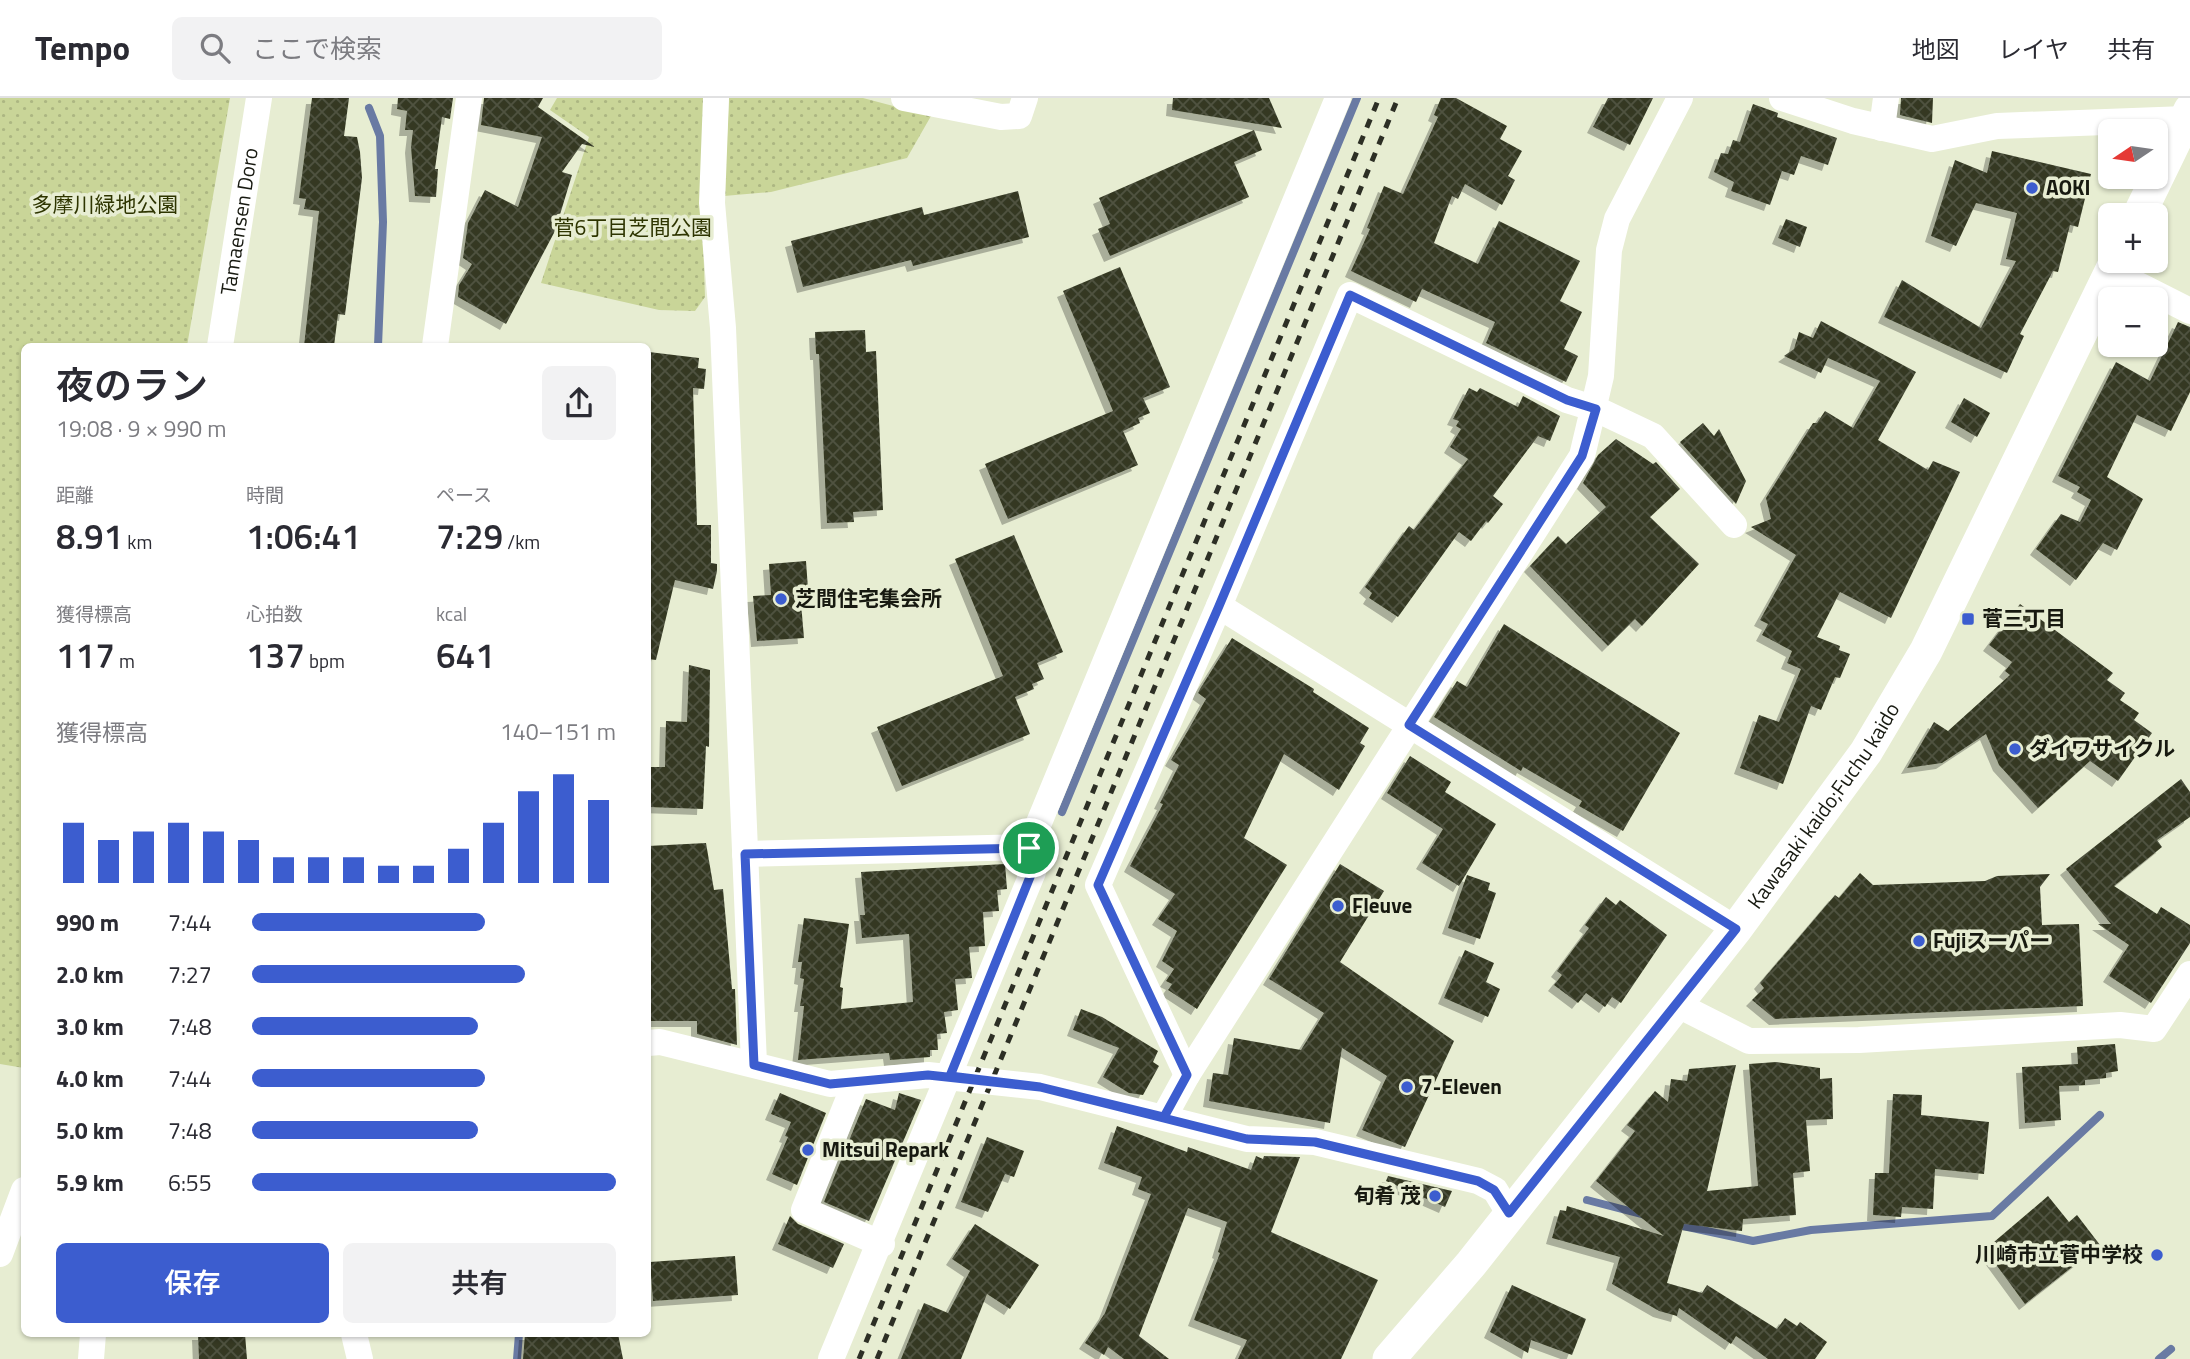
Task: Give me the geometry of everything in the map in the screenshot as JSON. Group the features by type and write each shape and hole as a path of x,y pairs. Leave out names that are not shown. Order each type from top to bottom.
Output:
{"main road":[{"path":"2145,203 2188,115"},
{"name":"Kawasaki kaido;Fuchu kaido","path":"1389,1359 1471,1264 1736,929 1846,782 1904,690 1956,590 2110,273"},
{"path":"1416,1359 1471,1264"}],"street":[{"name":"Tamaensen Doro","path":"220,343 259,98"},
{"path":"435,343 469,98"},
{"path":"716,98 712,203 723,328 754,1065"},
{"path":"904,98 1001,117 1019,116 1025,98"},
{"path":"831,1359 881,1244 1032,872 1029,848 1338,98"},
{"path":"1164,1117 1187,1075 1582,456 1596,409 1601,376 1608,250 1616,219 1680,98"},
{"path":"1782,98 1882,128 1932,139 1997,126 2188,115"},
{"path":"1882,128 1886,98"},
{"path":"2125,273 2190,311"},
{"path":"1187,1075 1098,885 1350,295 1567,400 1596,409 1653,436 1734,525"},
{"path":"1219,606 1736,929"},
{"path":"745,854 1029,848"},
{"path":"1676,1004 1749,1041 1859,1040 2120,1025 2154,1029 2190,974"},
{"path":"651,1043 660,1042 830,1084 928,1075 1040,1087 1247,1139 1315,1142 1478,1181 1494,1190 1509,1213"},
{"path":"855,1083 804,1210 881,1244"},
{"path":"0,1254 21,1198"},
{"path":"91,1359 93,1337"},
{"path":"355,1337 360,1359"}],"green space":[{"name":"多摩川緑地公園","path":"0,98 230,98 188,343 21,343 21,1068 0,1064"},
{"name":"菅6丁目芝間公園","path":"557,98 704,98 701,183 705,297 695,311 659,310 541,283 589,137 550,110"},
{"path":"729,98 863,98 931,116 907,158 771,192 724,196"}],"building":[{"path":"312,98 349,98 344,136 357,137 362,178 345,315 338,314 334,343 304,343 319,211 304,209 306,199 299,198"},
{"path":"398,98 453,98 450,119 442,117 435,169 438,169 436,197 415,196 411,147 413,130 405,130 407,111 397,109"},
{"path":"484,98 543,98 538,107 595,147 582,144 562,172 572,175 555,231 506,324 458,297 459,285 472,264 463,258 468,223 485,190 518,207 542,137 481,125"},
{"path":"1173,98 1269,98 1282,128 1172,110"},
{"path":"1441,98 1456,98 1507,126 1500,139 1522,151 1508,176 1515,180 1502,205 1465,184 1458,199 1452,196 1434,243 1478,264 1499,221 1580,261 1560,301 1582,312 1564,349 1578,356 1566,382 1486,343 1495,322 1422,289 1416,302 1351,271 1370,229 1367,228 1384,186 1403,194 1438,117 1434,115"},
{"path":"1608,98 1653,98 1630,145 1593,127"},
{"path":"1901,98 1933,98 1932,123 1900,115"},
{"path":"1753,104 1778,113 1777,117 1837,138 1828,165 1801,156 1794,175 1782,171 1770,205 1731,191 1734,182 1714,172 1721,153 1728,154 1733,140 1740,142"},
{"path":"1254,130 1262,150 1234,162 1249,197 1110,256 1098,229 1110,224 1099,198"},
{"path":"1992,151 2091,174 2078,227 2070,225 2058,272 2053,271 2020,334 2024,336 2007,373 1884,317 1902,280 1981,328 2016,261 2006,259 2017,213 1976,203 1956,246 1931,236 1955,160 1987,173"},
{"path":"1018,191 1029,237 913,266 911,260 803,287 791,241 922,207 924,215"},
{"path":"1786,219 1807,227 1800,247 1778,238"},
{"path":"1120,267 1170,387 1143,398 1150,413 1138,418 1140,423 1123,431 1138,465 1008,519 985,464 1113,411 1063,291"},
{"path":"1821,321 1916,372 1878,440 1928,470 1933,461 1960,472 1891,618 1840,592 1817,637 1840,646 1839,650 1850,654 1840,678 1835,677 1821,710 1811,706 1783,784 1740,768 1759,715 1779,722 1801,669 1787,663 1792,651 1762,635 1768,624 1760,620 1796,555 1751,527 1771,519 1766,498 1813,423 1817,423 1825,411 1853,428 1880,381 1828,358 1821,373 1784,356 1794,349 1799,332 1813,338"},
{"path":"2178,322 2190,327 2190,392 2171,431 2137,415 2107,477 2143,499 2117,550 2103,543 2076,580 2036,549 2061,514 2080,522 2091,500 2077,492 2080,487 2058,476 2116,362 2150,381 2161,357 2168,357 2168,343"},
{"path":"865,330 866,352 876,351 883,510 853,512 854,522 827,523 819,354 816,354 815,332"},
{"path":"651,352 699,358 698,368 706,369 704,389 693,388 697,525 711,525 711,563 717,564 713,589 675,580 656,660 651,659"},
{"path":"1469,388 1477,392 1480,388 1518,407 1523,396 1560,416 1550,441 1538,436 1493,496 1503,504 1488,523 1486,521 1471,541 1459,532 1398,617 1369,598 1372,593 1365,587 1409,526 1414,530 1468,459 1450,447 1461,429 1456,426 1459,421 1453,419"},
{"path":"1964,398 1990,413 1977,437 1951,422"},
{"path":"1703,423 1714,436 1719,429 1746,481 1736,504 1680,442"},
{"path":"1616,439 1653,464 1656,462 1680,489 1650,517 1699,564 1642,626 1635,619 1608,646 1530,566 1558,536 1566,544 1606,507 1583,483 1598,455"},
{"path":"1014,535 1063,652 1037,663 1044,679 1032,684 1034,689 1015,697 1030,734 902,786 877,727 1003,676 955,559"},
{"name":"芝間住宅集会所","path":"806,561 809,603 801,603 804,638 757,641 753,596 771,595 769,564"},
{"path":"2020,604 2113,673 2107,680 2125,693 2120,700 2139,713 2134,720 2152,733 2118,781 2090,761 2038,808 1999,765 1986,734 1942,763 1907,768 1934,722 1948,731 2010,675 2005,671 2012,662 1989,645"},
{"path":"1504,624 1680,733 1623,831 1579,806 1582,801 1523,767 1521,771 1434,717 1457,681 1467,687"},
{"path":"1232,638 1314,689 1313,692 1369,728 1360,743 1365,746 1339,790 1284,754 1244,838 1287,865 1197,1009 1168,990 1172,984 1166,981 1174,969 1162,961 1177,931 1158,919 1175,894 1130,866 1163,804 1160,803 1179,765 1171,760 1206,699 1198,693"},
{"path":"689,665 710,670 709,747 706,746 703,809 651,807 651,767 665,767 666,721 687,722"},
{"path":"1410,756 1451,782 1445,792 1496,824 1459,886 1422,863 1443,829 1387,793"},
{"path":"2181,779 2190,792 2190,817 2157,840 2162,847 2114,886 2157,914 2161,907 2190,925 2190,943 2151,1003 2109,976 2129,945 2098,924 2111,924 2066,869"},
{"path":"706,843 714,890 723,889 732,989 735,989 737,1045 697,1034 697,1021 651,1021 651,846"},
{"path":"1005,864 1007,889 997,890 999,911 983,912 985,946 969,947 972,978 955,979 958,1010 944,1012 947,1033 937,1034 938,1050 930,1050 930,1057 890,1060 889,1053 798,1060 804,979 800,978 802,962 798,962 804,918 849,924 840,987 843,988 841,1009 913,1002 909,934 862,938 860,915 865,915 861,872"},
{"path":"1340,864 1384,891 1340,962 1454,1041 1405,1147 1362,1130 1387,1076 1342,1048 1330,1123 1209,1101 1213,1073 1228,1075 1234,1038 1301,1050 1324,1013 1269,979"},
{"name":"Fujiスーパー","path":"1860,873 1873,885 1985,881 1997,876 2050,874 2040,887 2042,925 2079,924 2083,1006 1775,1019 1752,1000 1764,988 1760,983 1835,895 1839,898"},
{"path":"1467,875 1490,883 1488,890 1496,893 1480,939 1448,928"},
{"path":"1606,897 1616,905 1620,900 1667,935 1621,1003 1612,997 1605,1007 1586,993 1578,1003 1554,985 1562,975 1557,971 1589,928 1585,925"},
{"path":"1465,950 1494,963 1486,982 1500,989 1488,1017 1444,998"},
{"path":"1081,1009 1102,1017 1158,1051 1153,1062 1159,1066 1143,1095 1129,1093 1103,1077 1119,1048 1073,1030"},
{"path":"2115,1044 2118,1071 2106,1073 2106,1078 2085,1080 2085,1085 2059,1086 2061,1120 2025,1123 2022,1067 2078,1064 2077,1047"},
{"path":"1776,1062 1820,1068 1820,1079 1832,1078 1833,1119 1806,1120 1810,1171 1793,1173 1796,1215 1743,1219 1742,1231 1684,1224 1667,1283 1702,1293 1707,1285 1777,1329 1785,1318 1797,1326 1800,1322 1827,1342 1815,1359 1768,1359 1736,1336 1731,1344 1679,1308 1677,1316 1659,1311 1612,1284 1620,1257 1552,1238 1560,1210 1566,1211 1567,1206 1664,1236 1596,1181 1635,1131 1627,1125 1655,1091 1668,1102 1671,1079 1687,1081 1689,1069 1736,1065 1707,1191 1758,1186 1749,1064"},
{"path":"780,1093 826,1113 797,1185 772,1174 788,1137 785,1136 791,1122 771,1114"},
{"path":"899,1093 921,1100 869,1221 824,1202 866,1099 895,1110"},
{"path":"1893,1094 1922,1095 1921,1115 1989,1122 1984,1174 1935,1169 1933,1209 1902,1207 1901,1217 1873,1215 1875,1173 1889,1173"},
{"path":"1117,1126 1187,1152 1188,1147 1251,1170 1256,1156 1263,1159 1264,1156 1300,1157 1271,1232 1378,1280 1341,1359 1238,1359 1247,1340 1194,1320 1220,1253 1218,1252 1227,1222 1188,1208 1139,1336 1169,1359 1124,1359 1108,1347 1104,1355 1085,1343 1105,1313 1151,1194 1138,1189 1142,1177 1104,1163"},
{"path":"987,1137 1024,1151 1014,1177 1005,1174 988,1212 961,1202"},
{"name":"旬肴 茂","path":"1388,1176 1452,1191 1445,1207 1386,1181"},
{"path":"2048,1196 2069,1222 2077,1215 2100,1245 2025,1304 1989,1255 1998,1248 1994,1242"},
{"path":"790,1216 798,1224 844,1244 833,1268 778,1244"},
{"path":"975,1224 1039,1265 1010,1309 987,1294 961,1359 901,1359 924,1303 948,1313 970,1271 952,1259"},
{"path":"735,1256 738,1295 653,1301 651,1262"},
{"path":"1512,1285 1586,1319 1572,1355 1531,1340 1528,1353 1490,1332"},
{"path":"198,1337 245,1337 247,1359 199,1359"},
{"path":"525,1337 619,1337 623,1359 523,1359"}],"waterway":[{"path":"1062,812 1357,98"},
{"path":"369,108 380,136 383,222 378,343"},
{"path":"1674,1224 1753,1241 1811,1230 1992,1216 2100,1115"},
{"path":"1587,1200 1645,1215"},
{"path":"517,1359 519,1337"},
{"path":"2159,1359 2171,1349"}],"railway":[{"path":"859,1359 1379,98"},
{"path":"877,1359 1398,98"}],"place":[{"name":"AOKI","path":"2032,188"},
{"name":"芝間住宅集会所","path":"781,599"},
{"name":"菅三丁目","path":"1968,619"},
{"name":"ダイワサイクル","path":"2015,749"},
{"name":"Fleuve","path":"1338,906"},
{"name":"Fujiスーパー","path":"1919,941"},
{"name":"7-Eleven","path":"1407,1087"},
{"name":"Mitsui Repark","path":"808,1150"},
{"name":"旬肴 茂","path":"1435,1196"},
{"name":"川崎市立菅中学校","path":"2157,1255"}],"route":[{"path":"1029,848 745,854 754,1065 830,1084 928,1075 1040,1087 1247,1139 1315,1142 1478,1181 1494,1190 1509,1213 1736,929 1409,725 1582,456 1596,409 1567,400 1350,295 1098,885 1187,1075 1164,1117 1040,1087 950,1076 1032,872 1029,848"}]}
